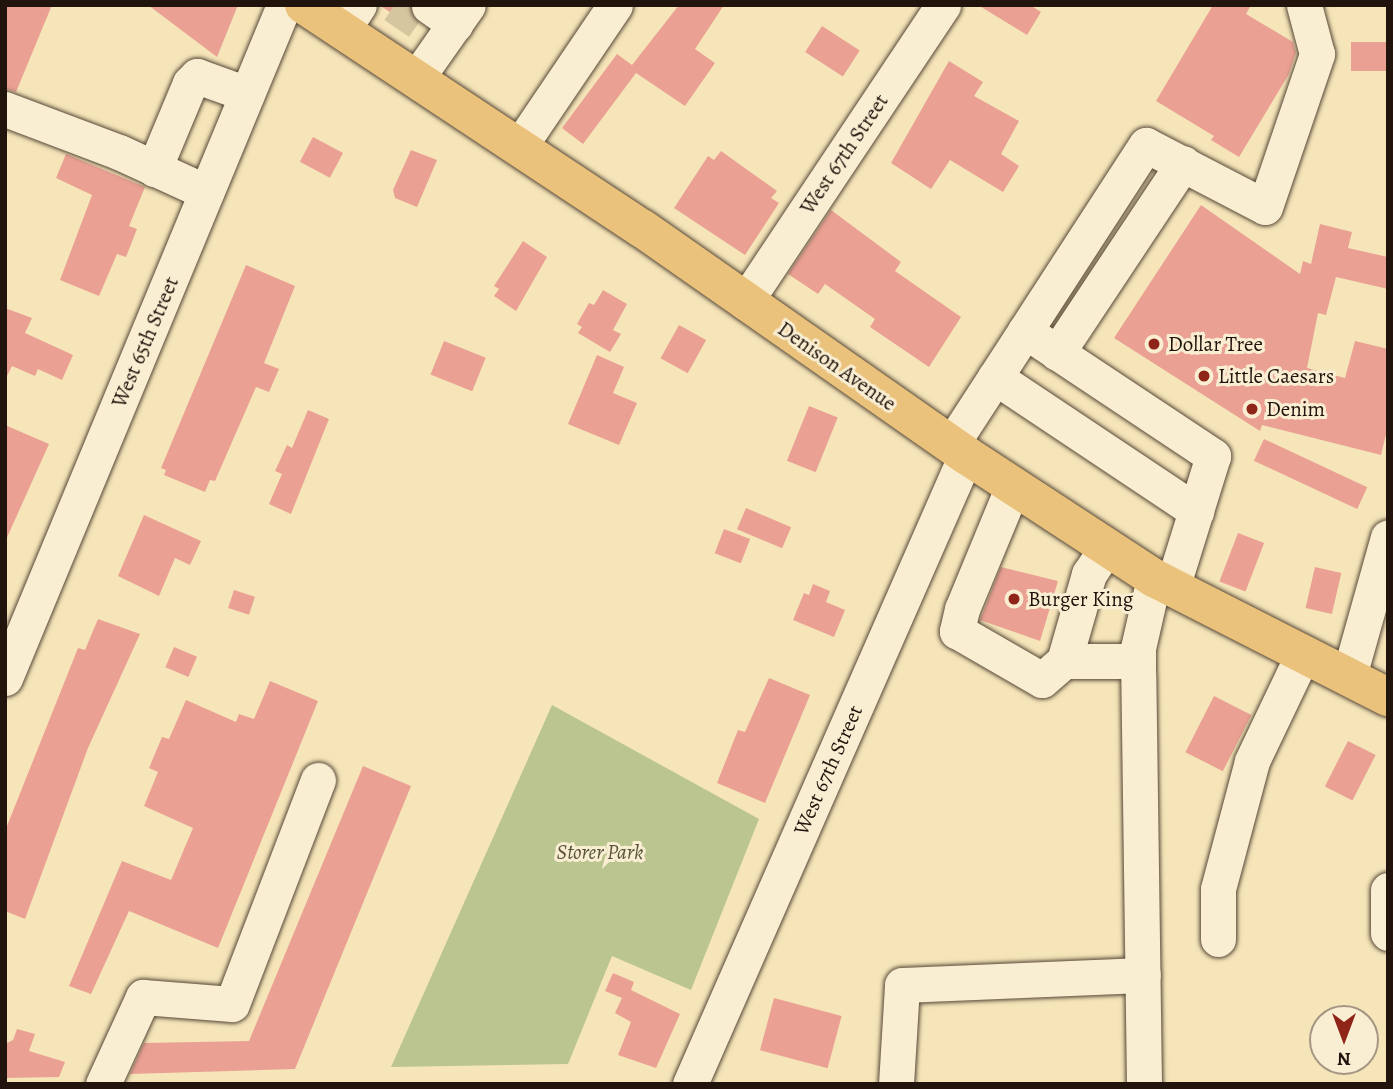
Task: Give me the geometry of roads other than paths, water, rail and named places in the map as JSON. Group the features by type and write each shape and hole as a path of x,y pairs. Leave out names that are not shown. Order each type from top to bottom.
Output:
{"main road":[{"name":"Denison Avenue","path":"304,5 351,18 416,79 959,450 1163,583 1388,696"}],"street":[{"name":"West 65th Street","path":"5,678 284,5"},
{"path":"519,147 615,5"},
{"name":"West 67th Street","path":"745,302 943,5"},
{"path":"1057,353 1183,163 1265,208 1317,54 1304,5"},
{"path":"416,79 443,19"},
{"path":"155,169 190,83 197,76 247,94"},
{"path":"5,108 206,192"},
{"name":"West 67th Street","path":"690,1084 959,450 995,377 1146,145 1183,163"},
{"path":"1025,331 1213,456 1196,511 1163,583 1138,661 1143,1084"},
{"path":"995,377 1196,511"},
{"path":"1013,486 962,608 957,631 1042,680 1064,661 1089,574 1107,547"},
{"path":"1349,676 1388,537"},
{"path":"1218,939 1218,889 1252,761 1303,654"},
{"path":"1064,661 1138,661"},
{"path":"103,1084 143,997 232,1004 318,780"},
{"path":"1388,890 1388,933"},
{"path":"896,1084 902,985 1143,975"}],"tunnel":[{"path":"394,5 419,22"}],"place":[{"name":"Dollar Tree","path":"1154,344"},
{"name":"Little Caesars","path":"1204,376"},
{"name":"Denim","path":"1252,409"},
{"name":"Burger King","path":"1014,599"}],"park label":[{"name":"Storer Park","path":"600,852"}]}
